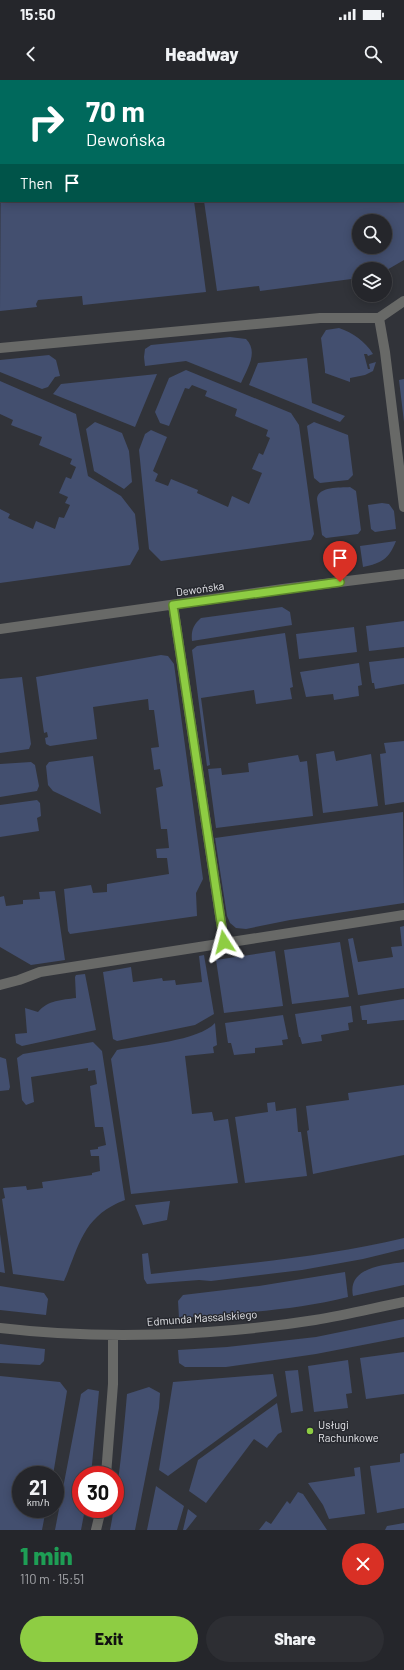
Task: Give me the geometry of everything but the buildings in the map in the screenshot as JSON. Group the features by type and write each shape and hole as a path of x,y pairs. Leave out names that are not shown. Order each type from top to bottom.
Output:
{"street":[{"path":"0,348 320,318 379,318 404,301"},
{"path":"379,318 385,352 404,507"},
{"name":"Dewońska","path":"0,629 283,589 404,574"},
{"path":"173,605 224,942"},
{"path":"0,985 40,972 404,915"},
{"name":"Edmunda Massalskiego","path":"0,1328 113,1335 166,1334 272,1326 316,1320 404,1302"},
{"path":"107,1466 112,1400 113,1335"},
{"path":"96,1530 99,1518"}],"shaded area":[{"path":"1,202 194,202 206,292 83,305 82,296 38,300 36,304 37,307 0,311"},
{"path":"204,202 404,202 404,260 392,267 392,262 352,262 352,279 260,291 259,286 217,291"},
{"path":"339,328 358,338 370,349 373,354 368,356 367,354 364,354 368,369 370,369 369,364 376,362 373,371 365,375 350,378 350,382 325,373 321,338 326,330"},
{"path":"230,337 246,339 252,349 251,361 241,383 186,361 145,366 145,349 151,345"},
{"path":"49,355 56,360 60,376 55,377 48,387 42,389 0,372 0,360"},
{"path":"307,358 312,403 345,416 340,422 249,385 258,363"},
{"path":"186,370 291,413 299,425 314,534 311,540 161,561 149,549 139,450 145,434 151,430 167,437 153,471 158,474 155,481 168,486 171,479 198,490 197,493 228,507 232,496 249,504 262,473 252,469 259,453 263,455 270,438 266,436 268,430 235,416 237,409 205,396 207,391 192,385 189,389 185,388 169,426 160,423 155,412 169,378"},
{"path":"157,374 135,427 53,394 61,384"},
{"path":"404,379 404,422 399,380"},
{"path":"0,381 76,414 88,476 121,496 135,514 139,549 130,565 0,583 0,509 10,514 8,518 33,529 36,521 55,529 59,517 64,518 70,505 65,503 68,497 59,493 66,477 71,479 76,467 70,464 72,459 39,445 42,437 11,425 13,420 0,414"},
{"path":"95,422 122,433 129,451 132,482 124,489 94,471 86,429"},
{"path":"314,422 348,435 353,475 348,480 320,483 314,478 307,426"},
{"path":"350,487 356,491 361,530 358,534 326,538 322,535 317,499 318,495 330,488"},
{"path":"382,503 389,504 394,511 396,529 375,532 371,529 368,505"},
{"path":"396,541 391,552 384,559 375,564 363,567 360,546"},
{"path":"282,607 290,612 292,625 192,641 193,628 201,618"},
{"path":"404,621 404,647 369,651 366,626"},
{"path":"354,627 357,652 299,659 296,634"},
{"path":"285,633 293,687 290,688 292,699 256,704 254,690 201,698 210,765 207,766 192,650 197,646"},
{"path":"161,655 168,656 174,664 203,879 196,893 197,916 70,934 68,931 64,889 91,885 93,893 107,892 107,884 169,874 167,858 157,858 156,849 169,848 167,829 161,829 156,788 163,786 160,769 154,770 151,748 159,747 154,710 149,710 148,699 93,707 97,739 50,746 46,744 45,738 48,737 47,732 44,733 36,677"},
{"path":"404,658 404,684 375,689 374,683 372,683 369,662"},
{"path":"359,663 362,685 358,686 359,696 334,700 333,694 306,697 300,672"},
{"path":"22,677 31,744 29,749 0,753 0,679"},
{"path":"404,741 404,802 385,805 380,754 386,753 384,743"},
{"path":"334,751 336,761 371,754 378,806 323,813 316,754"},
{"path":"298,755 300,762 307,761 313,816 216,828 208,769 221,768 222,775 249,772 248,763"},
{"path":"93,756 101,814 53,791 48,785 46,766 49,762"},
{"path":"31,762 35,765 39,786 37,791 0,797 0,764"},
{"path":"37,800 40,803 41,816 37,818 39,831 0,837 0,805"},
{"path":"403,812 404,903 290,920 246,929 236,928 230,923 227,916 215,838"},
{"path":"55,891 65,960 31,965 0,947 0,897 4,896 6,906 23,904 23,900 40,899 39,892"},
{"path":"404,926 404,988 358,995 348,939 353,938 358,962 393,957 391,947 402,946 400,927"},
{"path":"340,942 349,997 292,1004 284,950"},
{"path":"275,951 283,1006 224,1013 216,960"},
{"path":"204,955 214,1014 195,1025 117,1041 113,1039 103,972 131,967 133,982 162,978 163,981 175,980 176,985 202,982 199,956"},
{"path":"85,974 96,1030 22,1046 16,1043 15,1034 27,1033 25,1008 38,1012 46,1005 51,1003 76,998 75,977 76,975"},
{"path":"404,999 404,1020 367,1024 367,1020 362,1020 360,1006"},
{"path":"351,1006 353,1022 348,1023 349,1030 321,1035 322,1041 302,1044 299,1037 295,1014"},
{"path":"283,1015 288,1039 282,1040 283,1045 255,1048 255,1053 234,1055 231,1043 228,1043 225,1023"},
{"path":"215,1023 217,1045 213,1047 214,1053 185,1056 192,1114 212,1112 214,1121 228,1119 238,1183 131,1194 111,1059 117,1050 183,1038 207,1029"},
{"path":"93,1042 102,1051 125,1200 100,1214 91,1223 79,1243 64,1281 13,1274 2,1199 5,1198 3,1188 26,1186 27,1190 43,1188 42,1182 92,1175 92,1173 100,1171 99,1156 91,1156 90,1150 98,1149 98,1147 106,1145 103,1127 95,1127 90,1086 97,1084 95,1070 88,1071 88,1068 31,1077 34,1102 26,1105 22,1100 17,1058 23,1054"},
{"path":"0,1057 6,1059 10,1087 9,1090 0,1091"},
{"path":"404,1085 404,1155 313,1174 307,1131 309,1130 306,1106 349,1100 348,1093"},
{"path":"275,1102 276,1111 296,1108 298,1132 301,1132 307,1176 245,1183 235,1117 268,1112 267,1103"},
{"path":"170,1201 167,1220 143,1225 135,1205"},
{"path":"0,1234 5,1273 0,1272"},
{"path":"404,1238 404,1249 363,1259 302,1270 211,1281 199,1280 147,1284 144,1279 142,1254 148,1253 151,1274 310,1256"},
{"path":"404,1262 404,1285 353,1296 353,1286 361,1273 377,1266"},
{"path":"345,1272 348,1297 327,1302 285,1308 179,1318 178,1301 183,1295 259,1286"},
{"path":"0,1286 44,1293 48,1299 46,1315 0,1310"},
{"path":"404,1319 404,1337 316,1354 226,1367 185,1367 179,1363 178,1350 227,1347 316,1337"},
{"path":"0,1344 45,1349 44,1361 40,1365 0,1363"},
{"path":"404,1352 404,1394 366,1399 360,1358"},
{"path":"348,1360 352,1393 346,1394 348,1408 314,1412 308,1366"},
{"path":"298,1370 303,1411 291,1413 285,1371"},
{"path":"273,1374 277,1396 168,1476 159,1470 173,1382"},
{"path":"0,1376 60,1382 67,1391 54,1466 12,1466 12,1518 44,1518 42,1530 0,1530"},
{"path":"149,1387 160,1393 159,1408 135,1530 110,1530 112,1518 124,1518 124,1466 120,1466 127,1394"},
{"path":"88,1389 99,1391 92,1466 72,1466 72,1518 83,1518 81,1530 55,1530 57,1518 64,1518 64,1483 81,1394"},
{"path":"277,1403 282,1432 278,1434 267,1448 254,1439 206,1503 189,1491 198,1460"},
{"path":"404,1453 404,1508 377,1513 370,1466 400,1462 400,1454"},
{"path":"360,1467 365,1514 329,1519 323,1505 308,1483 355,1476 354,1468"},
{"path":"156,1486 184,1506 177,1530 147,1530"},
{"path":"298,1492 303,1494 327,1530 259,1530 266,1521 271,1524 287,1501 290,1504"},
{"path":"188,1509 197,1516 186,1530 183,1530"},
{"path":"404,1523 404,1530 385,1530 387,1526"}],"place":[{"name":"Usługi Rachunkowe","path":"310,1431"}],"route":[{"path":"224,942 173,605 340,582"}]}
